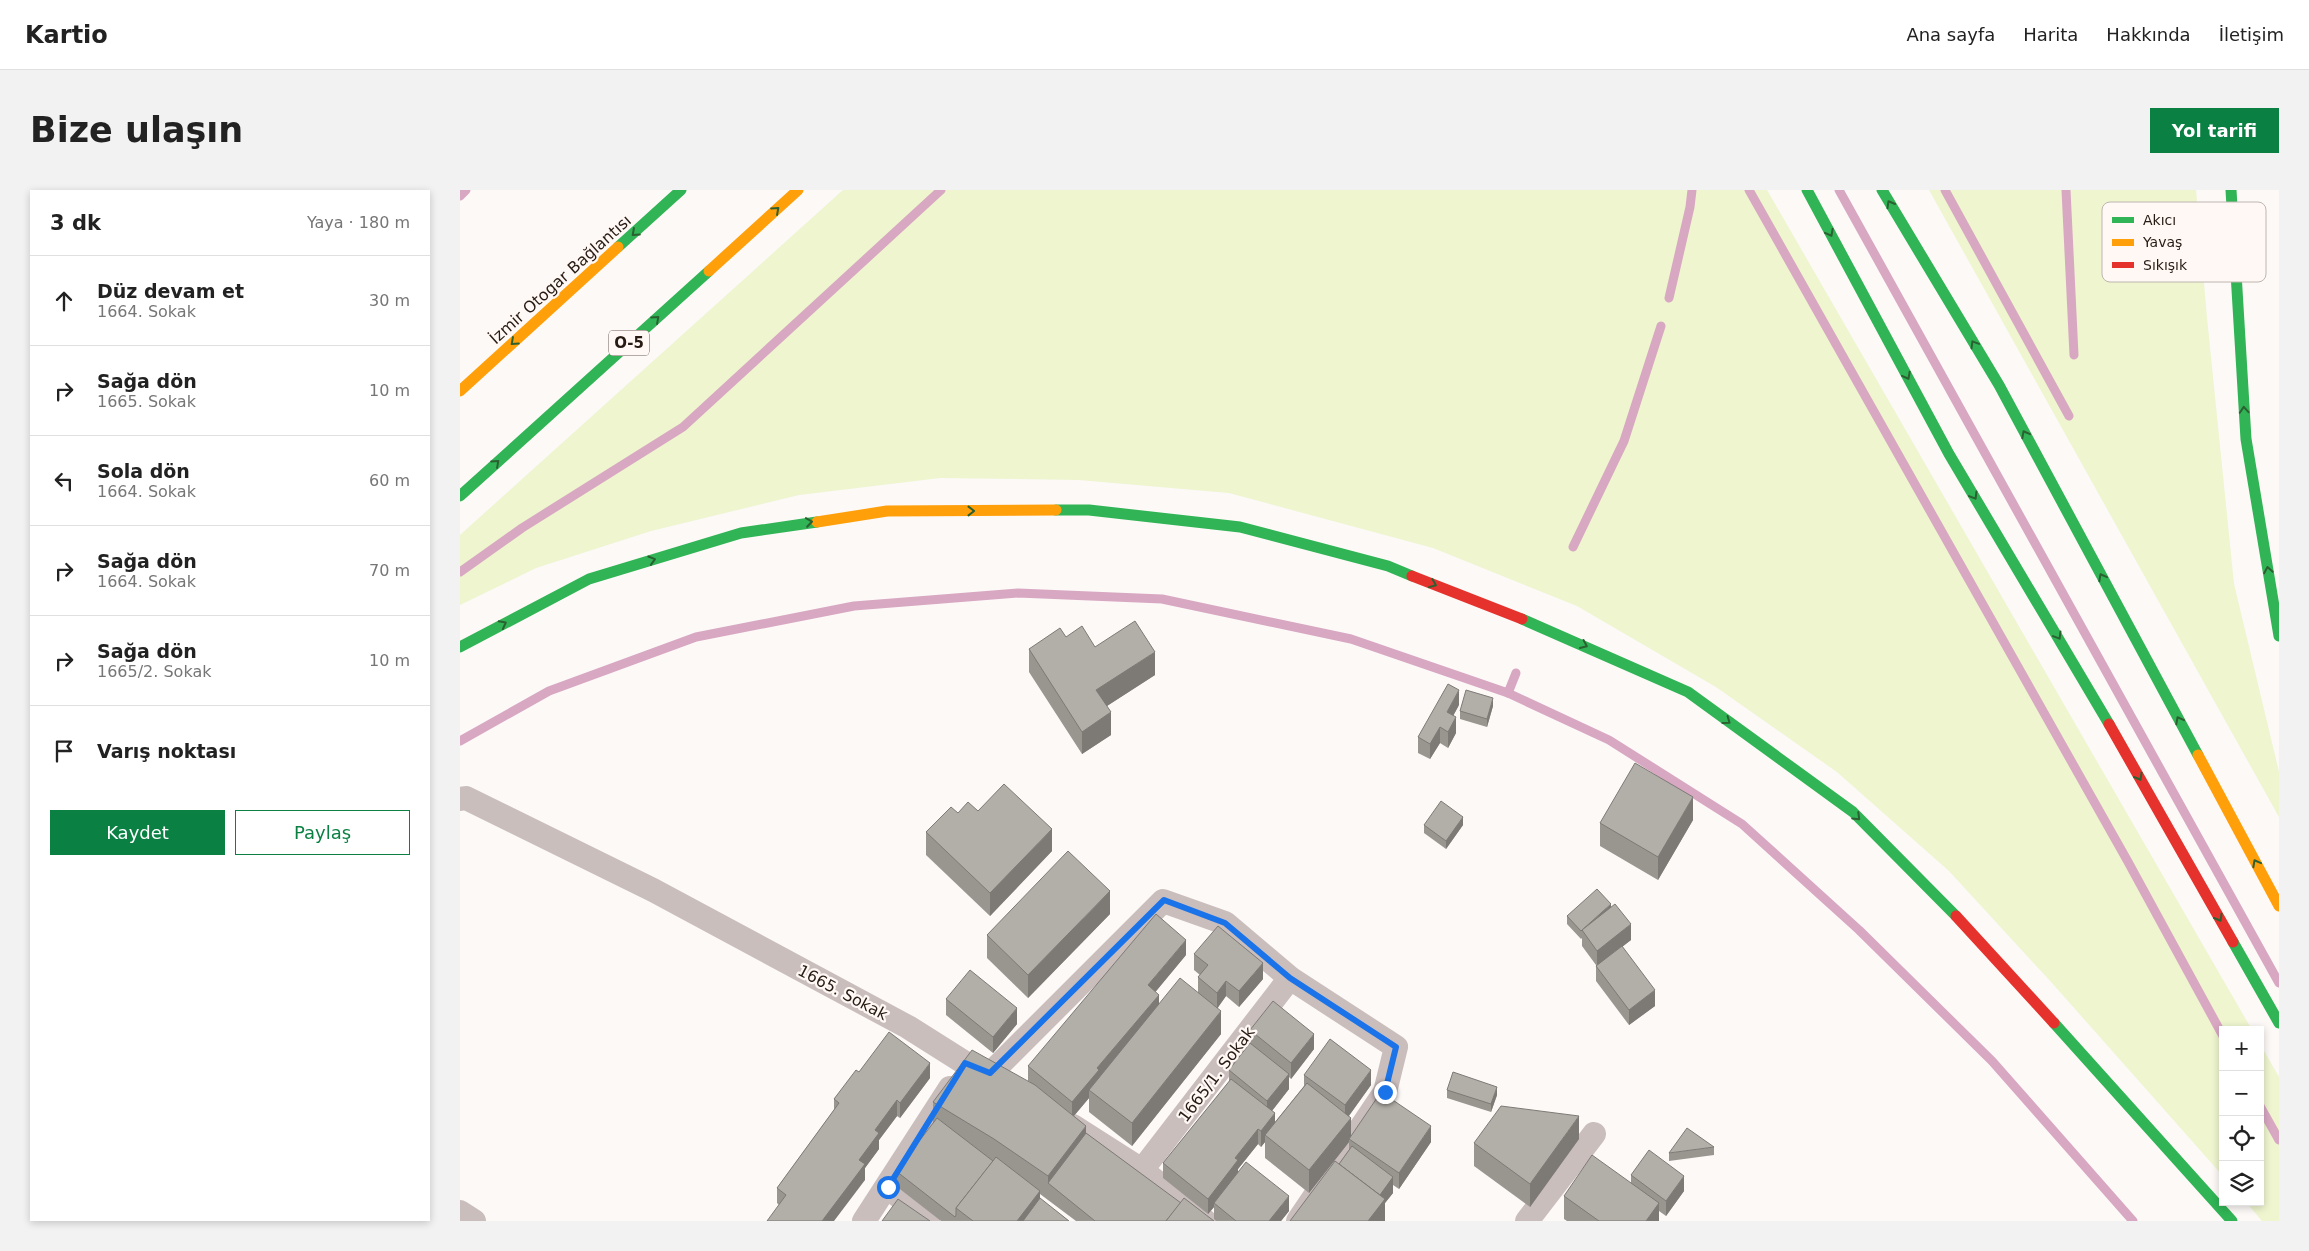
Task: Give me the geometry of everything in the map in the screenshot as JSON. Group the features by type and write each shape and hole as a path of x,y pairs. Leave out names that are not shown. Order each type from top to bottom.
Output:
{"highway":[{"name":"İzmir Otogar Bağlantısı","path":"460,391 681,190"},
{"name":"O-5","path":"460,496 798,190"},
{"path":"1807,190 1949,454 2075,665 2279,1023"},
{"path":"1882,190 1999,385 2279,906"},
{"path":"2237,282 2246,440 2279,636"},
{"path":"460,647 589,579 741,533 887,511 1098,511 1240,527 1388,566 1554,632 1688,692 1853,812 1975,935 2232,1221"}],"street":[{"name":"1665. Sokak","path":"460,799 466,798 653,890 908,1027 965,1063 998,1078 1164,900 1225,923 1290,978"},
{"path":"1290,978 1396,1047 1385,1092 1298,1221"},
{"name":"1665/1. Sokak","path":"1142,1170 1290,978"},
{"path":"864,1221 888,1187 965,1063"},
{"path":"1054,1114 1142,1170 1205,1221"},
{"path":"1527,1221 1594,1134"},
{"path":"888,1187 928,1221"},
{"path":"460,1212 474,1221"}],"green space":[{"path":"843,190 1767,190 2250,1026 2219,1026 2219,1171 2052,983 1949,871 1837,772 1716,687 1577,606 1433,548 1229,493 1079,480 940,478 799,495 651,531 536,568 460,605 460,535"},
{"path":"1929,190 2196,190 2197,202 2102,202 2102,282 2204,282 2234,584 2279,772 2279,817"},
{"path":"2264,1051 2279,1077 2279,1221 2262,1221 2249,1206 2264,1206"}],"building":[{"path":"1135,621 1155,652 1096,690 1111,712 1082,732 1029,649 1060,628 1066,637 1082,626 1095,647"},
{"path":"1448,684 1459,690 1447,712 1456,717 1448,732 1440,727 1430,744 1418,737"},
{"path":"1466,690 1493,698 1487,719 1460,711"},
{"path":"1635,763 1693,797 1658,857 1600,823"},
{"path":"1004,784 1052,829 990,893 926,832 951,807 958,813 968,802 978,811"},
{"path":"1441,801 1463,817 1446,841 1424,825"},
{"path":"1068,851 1110,891 1028,975 987,935"},
{"path":"1597,889 1611,904 1581,931 1567,916"},
{"path":"1615,904 1631,924 1597,951 1582,930"},
{"path":"1156,914 1186,940 1148,985 1159,995 1097,1068 1099,1070 1072,1102 1028,1066"},
{"path":"1218,926 1263,963 1239,991 1226,981 1217,993 1198,977 1208,965 1194,954"},
{"path":"1622,946 1655,990 1629,1010 1596,966"},
{"path":"970,970 1017,1008 993,1037 946,999"},
{"path":"1180,978 1221,1011 1132,1123 1089,1090"},
{"path":"1273,1001 1314,1034 1291,1063 1250,1030"},
{"path":"889,1032 930,1063 900,1103 897,1100 875,1130 879,1133 859,1160 865,1164 822,1221 767,1221 786,1195 777,1188 839,1103 834,1099 856,1070 859,1072"},
{"path":"1330,1039 1371,1070 1345,1105 1304,1075"},
{"path":"1250,1043 1289,1074 1267,1101 1229,1070"},
{"path":"972,1050 1035,1085 1086,1126 1048,1176 994,1139 933,1102"},
{"path":"1453,1072 1497,1087 1491,1104 1447,1090"},
{"path":"1231,1079 1275,1113 1261,1131 1258,1129 1235,1158 1238,1160 1208,1199 1163,1163"},
{"path":"1307,1083 1351,1118 1309,1170 1265,1135"},
{"path":"1381,1092 1431,1126 1399,1173 1349,1139"},
{"path":"1501,1106 1579,1116 1530,1184 1474,1143"},
{"path":"937,1118 993,1161 956,1208 955,1217 896,1171"},
{"path":"1687,1128 1714,1147 1669,1153"},
{"path":"1086,1133 1181,1203 1166,1221 1095,1221 1048,1183"},
{"path":"1352,1146 1393,1177 1380,1195 1339,1164"},
{"path":"1649,1150 1684,1176 1666,1201 1631,1175"},
{"path":"1592,1155 1659,1203 1646,1221 1599,1221 1564,1196"},
{"path":"996,1157 1040,1191 1017,1221 973,1221 956,1208"},
{"path":"1335,1161 1385,1199 1368,1221 1290,1221"},
{"path":"1246,1162 1289,1196 1269,1221 1236,1221 1214,1203"},
{"path":"1040,1198 1069,1221 1023,1221"},
{"path":"1184,1198 1214,1221 1166,1221"},
{"path":"898,1199 930,1221 882,1221"}],"waterway":[{"path":"460,196 466,190"},
{"path":"460,572 522,528 683,427 941,190"},
{"path":"1669,298 1690,207 1692,190"},
{"path":"1749,190 2127,860 2219,1029"},
{"path":"1839,190 2279,983"},
{"path":"1945,190 2069,416"},
{"path":"2066,190 2074,355"},
{"path":"1573,547 1624,441 1661,326"},
{"path":"460,741 549,691 696,637 854,606 1018,593 1162,599 1351,639 1508,693 1609,740 1742,824 1859,930 1992,1061 2133,1221"},
{"path":"1508,693 1516,673"},
{"path":"2264,1113 2279,1140"}],"traffic: fast":[{"path":"618,247 681,190"},
{"path":"1807,190 1949,454 2109,724"},
{"path":"1882,190 1999,385 2198,755"},
{"path":"2231,190 2232,202"},
{"path":"460,496 709,271"},
{"path":"2237,282 2246,439 2279,636"},
{"path":"1056,510 1089,510 1240,527 1388,566 1412,576"},
{"path":"460,647 589,579 741,533 817,522"},
{"path":"1522,619 1688,692 1853,812 1956,916"},
{"path":"2233,942 2279,1023"},
{"path":"2054,1023 2232,1221"}],"traffic: slow":[{"path":"709,271 798,190"},
{"path":"460,391 618,247"},
{"path":"817,522 887,511 1056,510"},
{"path":"2198,755 2279,906"}],"traffic: jam":[{"path":"1412,576 1522,619"},
{"path":"2109,724 2233,942"},
{"path":"1956,916 2054,1023"}],"route":[{"path":"888,1187 965,1063 990,1073 1164,900 1225,923 1290,978 1396,1047 1385,1092"}]}
